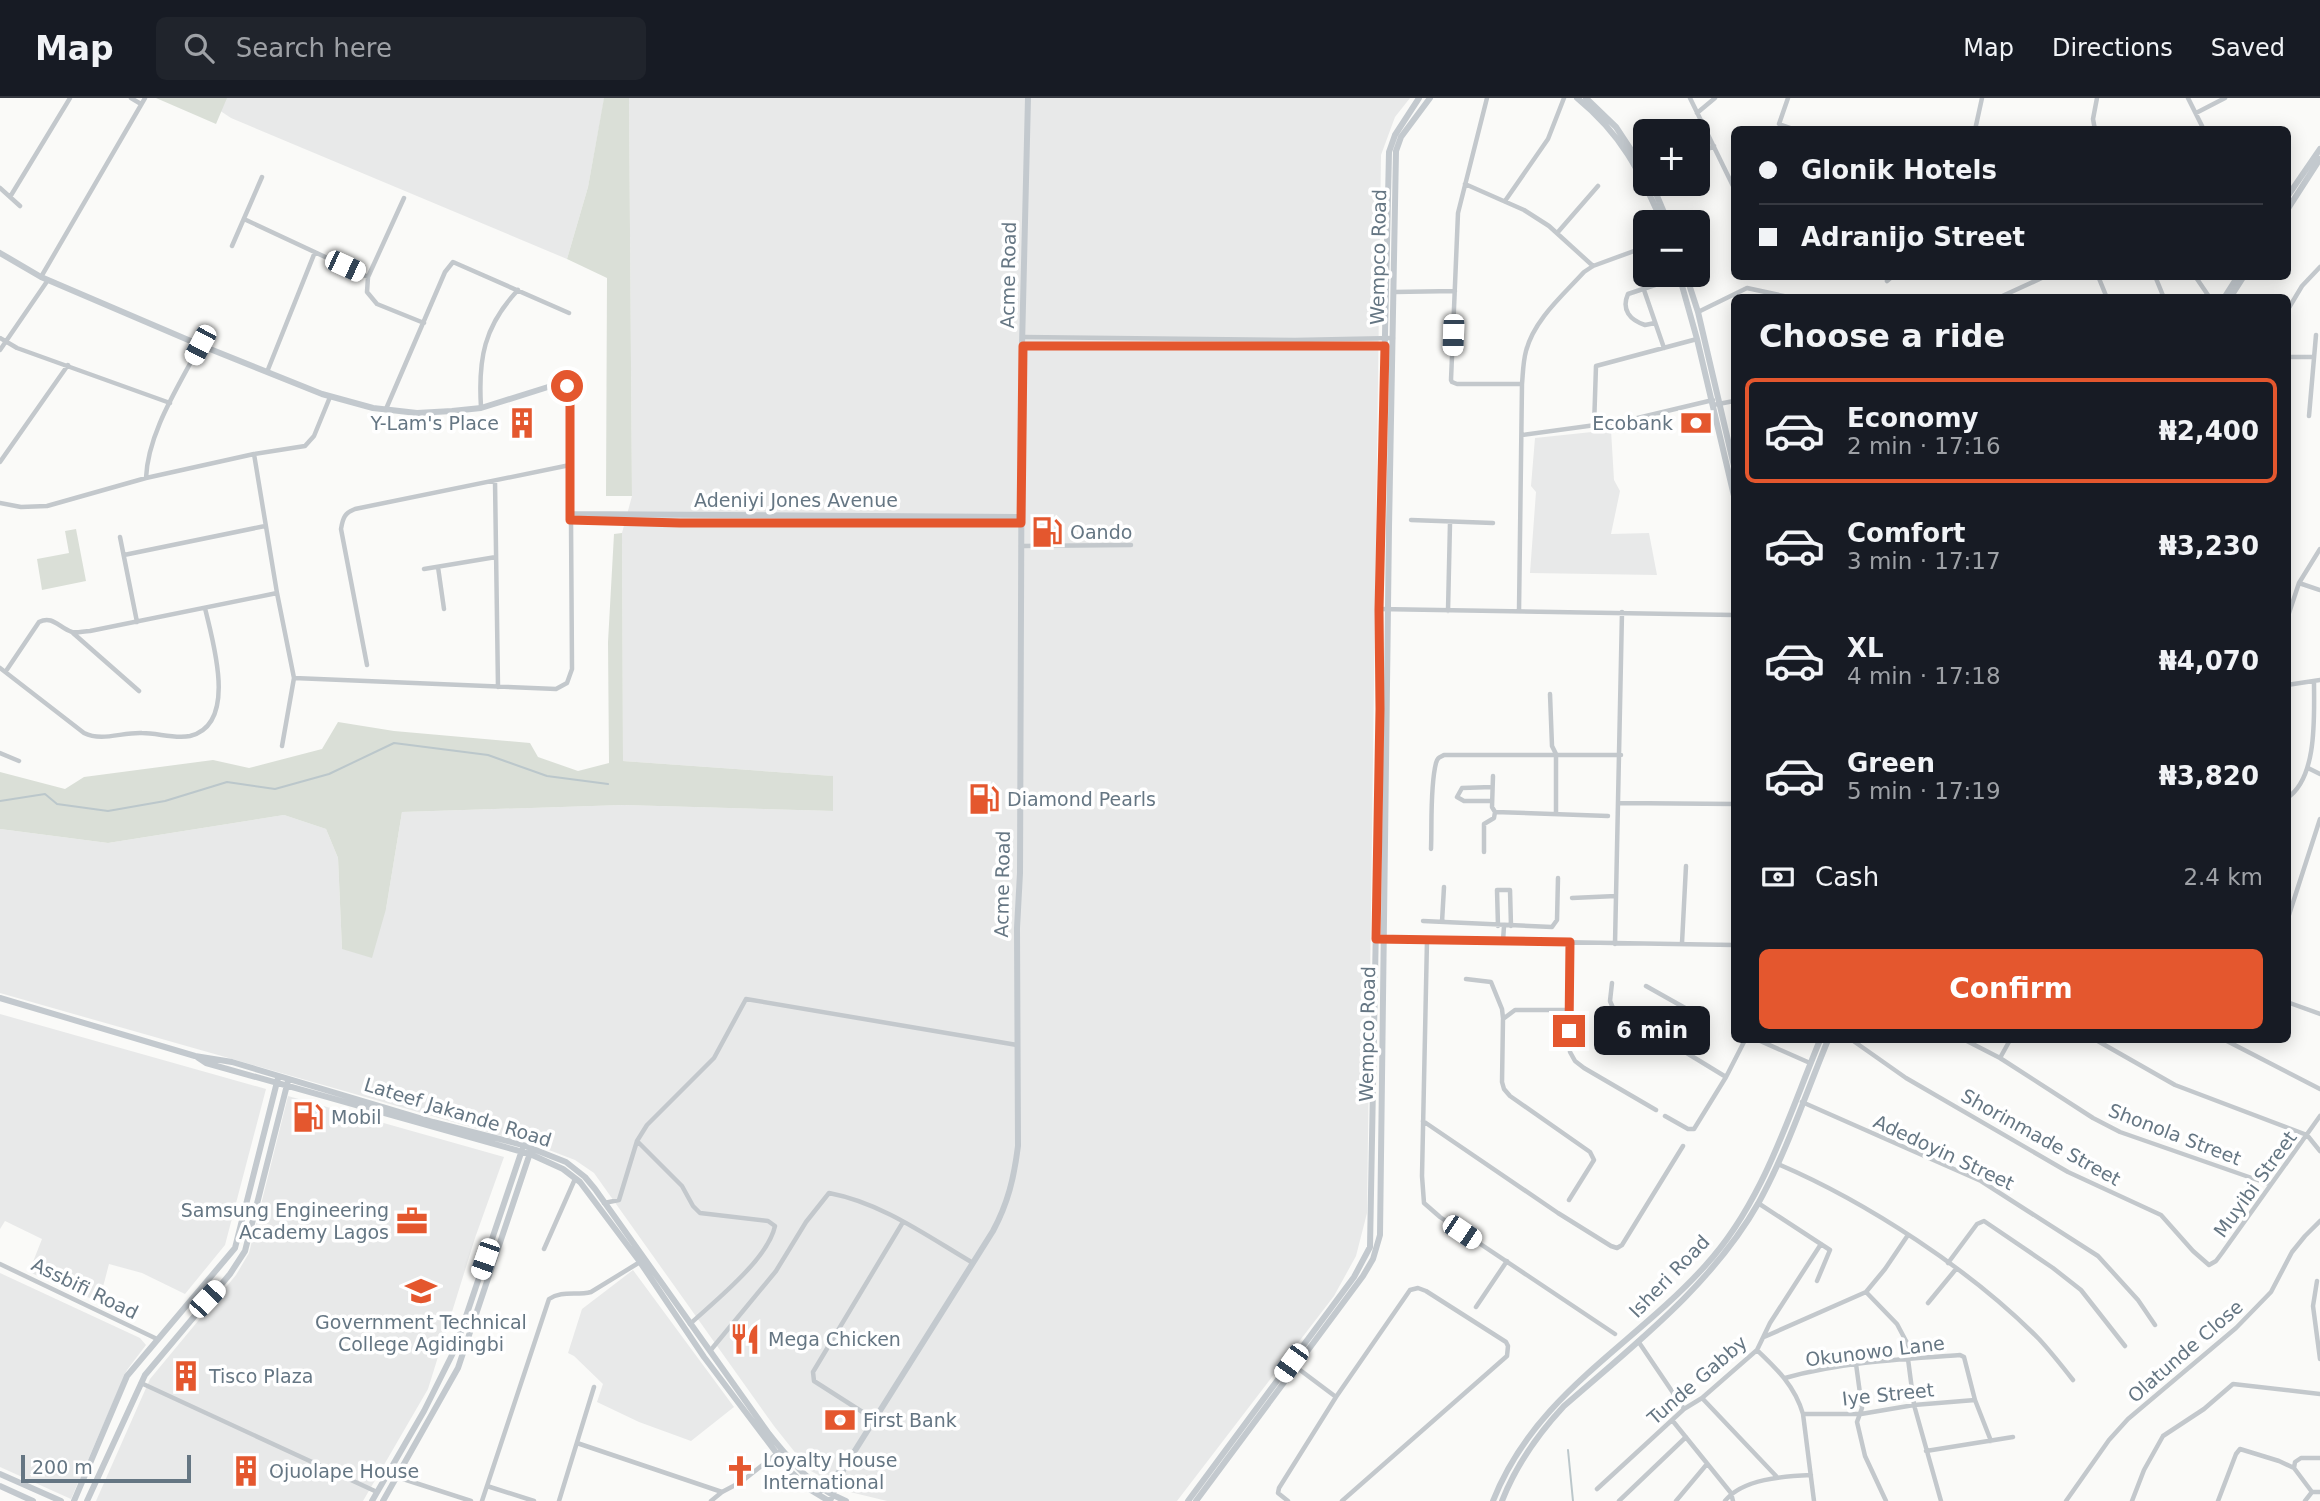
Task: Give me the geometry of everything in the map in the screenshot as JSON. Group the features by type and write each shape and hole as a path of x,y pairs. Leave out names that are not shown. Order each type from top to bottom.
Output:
{"street":[{"path":"10,197 70,98"},
{"path":"131,98 141,104"},
{"path":"0,350 3,340 44,279 145,98"},
{"name":"Acme Road","path":"831,1499 844,1468 1006,1207 1014,1176 1018,1146 1017,928 1020,873 1021,520 1028,98"},
{"name":"Wempco Road","path":"1188,1501 1373,1259 1380,1235 1388,609 1389,152 1395,135 1419,98"},
{"name":"Wempco Road","path":"1196,1501 1296,1367 1332,1313 1370,1247 1380,709 1379,610 1389,342 1394,292 1396,151 1401,137 1430,98"},
{"path":"1487,98 1458,213 1452,382 1522,384"},
{"path":"1505,201 1548,139 1564,98"},
{"path":"1577,98 1615,135 1633,160"},
{"path":"1587,98 1622,135 1633,152"},
{"path":"1690,98 1731,182"},
{"path":"1697,113 1714,98"},
{"path":"1778,126 1788,98"},
{"path":"1976,126 1982,98"},
{"path":"2094,126 2097,98"},
{"path":"2188,98 2202,126"},
{"path":"2196,113 2225,98"},
{"path":"1710,148 1714,146"},
{"path":"2291,191 2320,149"},
{"path":"2291,204 2320,159"},
{"path":"232,246 262,177"},
{"path":"1465,184 1524,210 1558,232 1593,266"},
{"path":"1558,232 1598,186"},
{"path":"0,188 20,206"},
{"path":"404,198 368,277 367,292 377,303 424,323"},
{"path":"244,219 368,277"},
{"path":"1519,611 1522,384 1525,354 1537,326 1584,272 1633,251"},
{"path":"267,372 314,252"},
{"path":"0,253 44,279 330,397 387,410 417,413 481,408 548,387 567,386 570,399 571,677 567,683 556,689 294,678"},
{"path":"387,410 445,272 453,262 569,313"},
{"path":"2291,304 2302,286 2320,267"},
{"path":"2007,294 2037,280"},
{"path":"1651,287 1628,294 1625,306 1627,313 1646,325 1655,323"},
{"path":"1682,287 1731,456"},
{"path":"1690,287 1698,312 1731,481"},
{"path":"1734,294 1746,288 1774,294"},
{"path":"481,408 480,377 486,338 498,313 518,290"},
{"path":"1644,290 1664,348"},
{"path":"1394,292 1455,291"},
{"path":"1698,312 1731,296"},
{"path":"2309,416 2316,335"},
{"path":"1023,337 1389,342"},
{"path":"1096,337 1097,346"},
{"path":"1594,427 1597,366 1697,339"},
{"path":"3,340 17,348 170,403"},
{"path":"1023,346 1389,342"},
{"path":"146,478 148,460 170,403 200,345"},
{"path":"2291,358 2314,357"},
{"path":"0,462 68,365"},
{"path":"0,503 21,507 47,506 146,478 254,454 305,446 311,442 330,397"},
{"path":"1522,435 1594,427 1715,402 1731,401"},
{"path":"254,454 294,678 282,746"},
{"path":"367,665 341,529 343,517 355,509 570,465"},
{"path":"495,481 498,687"},
{"name":"Adeniyi Jones Avenue","path":"570,517 680,523 1021,520"},
{"path":"1412,520 1493,523"},
{"path":"1448,611 1450,523"},
{"path":"124,555 265,526"},
{"path":"120,537 137,622"},
{"path":"1021,546 1131,545"},
{"path":"2291,607 2299,583 2320,549"},
{"path":"424,569 496,557"},
{"path":"438,567 444,608"},
{"path":"2299,583 2320,590"},
{"path":"72,632 137,622 277,593"},
{"path":"139,691 72,632 50,620 39,622 3,669 93,738 143,733 192,736 208,723 215,712 219,694 219,670 205,608"},
{"path":"1379,610 1731,615"},
{"path":"1615,944 1622,612"},
{"path":"2291,684 2317,680 2314,731 2308,768 2291,795"},
{"path":"1550,694 1552,746 1556,754 1556,813"},
{"path":"0,752 19,761"},
{"path":"1431,849 1434,784 1439,757 1620,755"},
{"path":"2308,768 2320,774"},
{"path":"1485,852 1484,824 1494,818 1495,812 1492,810 1493,776"},
{"path":"1492,787 1462,788 1457,797 1464,801 1492,801"},
{"path":"1619,803 1731,804"},
{"path":"1495,812 1608,816"},
{"path":"2291,909 2320,819"},
{"path":"1682,943 1686,866"},
{"path":"1423,921 1552,927 1556,924 1558,878"},
{"path":"1442,922 1444,887"},
{"path":"1503,941 1497,890 1510,890 1511,926"},
{"path":"1572,898 1616,896"},
{"path":"1376,939 1731,945"},
{"path":"1427,940 1424,1203 1440,1217 1615,1334"},
{"path":"1570,942 1570,1052 1575,1061 1656,1110"},
{"path":"1466,979 1491,982 1502,1009 1504,1089 1593,1156 1594,1160 1569,1200"},
{"path":"1612,983 1610,1001 1613,1008 1726,1077"},
{"path":"1646,986 1694,1013 1674,1045"},
{"name":"Lateef Jakande Road","path":"0,998 195,1056 220,1059 288,1082 531,1151 572,1166 585,1177 604,1203 779,1452"},
{"path":"604,1203 616,1202 621,1198 637,1140 647,1125 714,1058 746,999 1018,1045"},
{"path":"2291,1003 2320,1014"},
{"path":"1503,1019 1515,1010 1568,1010"},
{"path":"1665,1116 1688,1129 1694,1129 1743,1043"},
{"path":"1765,1043 1810,1063"},
{"name":"Isheri Road","path":"1493,1501 1509,1468 1541,1419 1585,1375 1708,1269 1749,1205 1767,1170 1819,1043"},
{"name":"Isheri Road","path":"1502,1501 1521,1462 1547,1424 1638,1341 1708,1269 1758,1203 1827,1043"},
{"name":"Shorinmade Street","path":"1857,1043 1906,1078 2068,1172 2161,1215 2209,1265"},
{"name":"Shonola Street","path":"1971,1043 2120,1132 2269,1185"},
{"path":"2000,1058 2008,1043"},
{"path":"2101,1043 2175,1085 2307,1135 2320,1151"},
{"path":"2231,1043 2320,1089"},
{"path":"74,1501 127,1376 235,1248 278,1079"},
{"path":"87,1501 141,1383 160,1355 230,1274 245,1251 288,1082"},
{"name":"Adedoyin Street","path":"1802,1102 2003,1193 2098,1256 2125,1284 2155,1325"},
{"path":"269,1115 279,1118"},
{"name":"Muyibi Street","path":"2209,1265 2222,1253 2320,1116"},
{"path":"1423,1121 1558,1213 1617,1248 1622,1245 1683,1146"},
{"path":"637,1140 682,1186 700,1213 768,1221 775,1226 766,1245 745,1273 690,1324"},
{"path":"372,1501 455,1349 522,1149"},
{"path":"383,1501 458,1367 531,1151"},
{"name":"Lateef Jakande Road","path":"531,1151 575,1178 596,1202 704,1357 779,1452 820,1492 831,1499 846,1501"},
{"path":"1777,1164 1868,1210 1973,1280 2041,1341 2073,1380"},
{"path":"544,1249 575,1178"},
{"path":"709,1351 776,1271 806,1222 829,1193 862,1202 903,1222 973,1264"},
{"path":"1758,1203 1828,1248 1830,1253 1817,1281"},
{"path":"1948,1264 1977,1224 1984,1221 2081,1290 2126,1346"},
{"name":"Olatunde Close","path":"2067,1500 2109,1440 2128,1419 2236,1328 2271,1292 2292,1252 2320,1221"},
{"path":"875,1420 814,1381 813,1372 903,1222"},
{"path":"1763,1337 1866,1292 1908,1235"},
{"path":"493,1237 501,1240"},
{"name":"Tunde Gabby","path":"1597,1489 1684,1409 1702,1398 1757,1350 1770,1323 1821,1244"},
{"path":"1476,1307 1507,1261"},
{"path":"482,1501 549,1299 560,1294 591,1292 640,1262"},
{"name":"Assbifi Road","path":"0,1264 157,1339"},
{"path":"1928,1303 1956,1269"},
{"path":"2317,1281 2313,1306 2320,1359"},
{"path":"1288,1501 1278,1493 1279,1488 1336,1397 1410,1290 1418,1288 1426,1291 1506,1342 1507,1356 1342,1501"},
{"path":"1866,1292 1897,1324 1915,1358"},
{"path":"1638,1341 1684,1409"},
{"path":"1757,1350 1786,1378 1794,1390 1803,1414 1814,1501"},
{"name":"Okunowo Lane","path":"1786,1378 1856,1364 1960,1354 1965,1361 1975,1400"},
{"path":"1908,1359 1914,1405 1941,1501"},
{"path":"1856,1364 1862,1408 1857,1422 1865,1456 1886,1501"},
{"path":"1296,1367 1336,1397"},
{"path":"141,1383 377,1492"},
{"path":"2132,1501 2144,1470 2163,1436 2204,1409 2233,1384 2320,1394"},
{"path":"559,1501 594,1387"},
{"path":"1702,1398 1777,1476"},
{"path":"1975,1400 1991,1441"},
{"name":"Iye Street","path":"1803,1414 1861,1414 1914,1405 1975,1400"},
{"path":"1672,1420 1731,1493 1733,1501"},
{"path":"414,1427 422,1432"},
{"path":"1619,1501 1686,1437"},
{"path":"1926,1451 2013,1437"},
{"path":"577,1443 722,1492"},
{"path":"2218,1501 2240,1449 2294,1468 2312,1492"},
{"path":"712,1501 779,1452"},
{"path":"2294,1468 2295,1462 2301,1458 2320,1458"},
{"path":"1675,1501 1707,1464"},
{"path":"820,1492 844,1468"},
{"path":"87,1471 98,1476"},
{"path":"0,1474 61,1501"},
{"path":"1725,1501 1731,1493 1777,1476 1811,1475"},
{"path":"396,1477 471,1501"},
{"path":"0,1486 33,1501"},
{"path":"487,1486 534,1501"},
{"path":"2312,1492 2320,1492"},
{"path":"2305,1501 2312,1492"},
{"path":"2067,1500 2076,1501"}],"shaded area":[{"path":"156,98 604,100 588,187 567,259 231,118 213,106"},
{"path":"156,98 227,98 216,124"},
{"path":"604,98 629,98 632,496 606,496 607,278 567,259 588,187"},
{"path":"629,98 1410,98 1395,117 1381,155 1367,1213 1356,1256 1334,1296 1177,1501 887,1501 850,1492 809,1470 774,1426 594,1173 575,1160 541,1147 0,993 0,829 108,843 284,815 326,829 338,858 342,949 386,909 402,812 623,805 833,811 832,776 623,761 622,533 632,496"},
{"path":"1611,430 1614,480 1620,491 1611,534 1649,533 1657,575 1530,573 1536,492 1531,486 1535,438"},
{"path":"76,529 86,581 42,590 37,559 69,553 65,531"},
{"path":"622,533 623,761 833,776 833,811 623,805 402,812 386,909 372,958 342,949 338,858 326,829 284,815 108,843 0,829 0,772 65,789 84,777 213,760 249,768 322,749 338,722 394,731 530,743 538,757 578,771 609,763 608,642 614,534"},
{"path":"0,1014 266,1089 225,1245 185,1294 142,1273 109,1264 99,1302 29,1272 42,1239 5,1221 0,1229"},
{"path":"288,1096 504,1157 475,1238 428,1389 363,1501 96,1501 150,1379 236,1275 249,1253"},
{"path":"633,1270 734,1407 691,1441 639,1422 597,1402 603,1384 568,1353 582,1309"},
{"path":"0,1273 140,1338 146,1345 127,1370 71,1499 0,1467"}],"waterway":[{"path":"0,801 45,794 57,804 108,811 165,801 227,782 275,789 329,774 394,743 488,755 547,776 608,784"},
{"path":"1568,1450 1573,1501"}],"place":[{"name":"Y-Lam's Place","path":"522,423"},
{"name":"Ecobank","path":"1696,423"},
{"name":"Oando","path":"1047,532"},
{"name":"Diamond Pearls","path":"984,799"},
{"name":"Mobil","path":"308,1117"},
{"name":"Samsung Engineering Academy Lagos","path":"412,1221"},
{"name":"Government Technical College Agidingbi","path":"421,1291"},
{"name":"Mega Chicken","path":"745,1339"},
{"name":"Tisco Plaza","path":"186,1376"},
{"name":"First Bank","path":"840,1420"},
{"name":"Ojuolape House","path":"246,1471"},
{"name":"Loyalty House International","path":"740,1471"}],"route":[{"path":"567,386 570,399 570,520 680,523 1021,523 1023,346 1385,346 1376,939 1570,942 1569,1031"}]}
